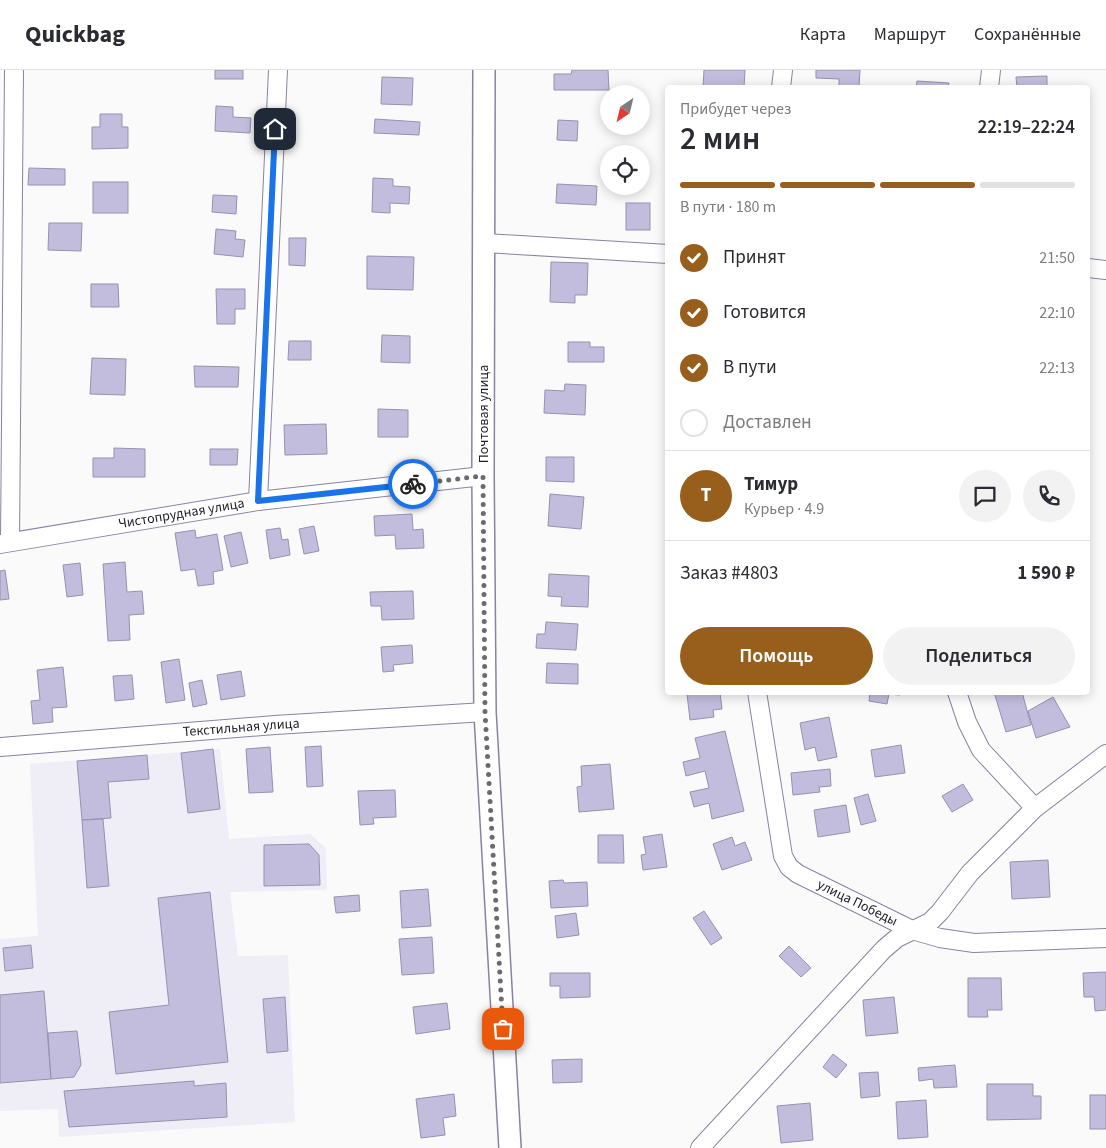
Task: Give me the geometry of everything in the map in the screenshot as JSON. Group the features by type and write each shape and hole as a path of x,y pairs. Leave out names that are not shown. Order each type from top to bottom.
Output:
{"street":[{"path":"5,543 14,70"},
{"path":"258,501 278,70"},
{"name":"Почтовая улица","path":"484,70 483,476 485,712 510,1148"},
{"path":"781,85 783,70"},
{"path":"989,85 990,70"},
{"path":"485,242 665,254"},
{"path":"1090,268 1106,270"},
{"name":"Чистопрудная улица","path":"5,543 258,501 483,476"},
{"name":"улица Победы","path":"757,695 783,856 789,867 798,874 912,930 940,938 974,943 1106,938"},
{"path":"958,695 967,722 981,750 1035,808"},
{"name":"Текстильная улица","path":"0,747 275,725 485,712"},
{"path":"700,1148 884,949 897,938 930,922 970,873 1035,808 1106,754"}],"shaded area":[{"path":"220,749 229,839 310,834 326,848 327,890 230,892 238,956 288,955 295,1122 59,1137 58,1109 0,1111 0,939 38,936 30,764"}],"building":[{"path":"215,70 243,70 243,79 215,79"},
{"path":"572,70 608,70 609,85 600,85 600,90 554,90 554,74 571,74"},
{"path":"704,70 745,70 744,85 703,85"},
{"path":"816,70 860,70 859,85 839,85 839,79 816,78"},
{"path":"1047,76 1047,85 1017,85 1016,77"},
{"path":"382,77 413,78 412,105 381,104"},
{"path":"917,81 949,83 949,85 916,85"},
{"path":"216,106 233,107 233,117 251,118 250,133 215,131"},
{"path":"100,114 122,114 122,127 128,127 128,148 92,149 92,127 100,127"},
{"path":"375,119 420,122 419,135 374,133"},
{"path":"558,120 578,121 577,141 557,140"},
{"path":"29,168 65,169 65,185 28,185"},
{"path":"373,178 393,179 393,186 410,187 409,204 390,203 390,213 372,212"},
{"path":"93,182 128,182 128,213 93,213"},
{"path":"557,184 597,186 596,205 556,203"},
{"path":"213,195 237,196 236,214 212,212"},
{"path":"626,203 650,203 650,230 626,230"},
{"path":"49,223 82,223 81,251 48,250"},
{"path":"216,229 236,231 235,239 245,240 243,257 214,254"},
{"path":"289,238 306,238 305,266 289,265"},
{"path":"367,256 414,257 413,290 367,289"},
{"path":"551,262 588,263 587,295 575,295 575,303 550,302"},
{"path":"91,284 118,284 119,307 91,307"},
{"path":"216,289 245,289 245,309 235,309 235,324 217,324"},
{"path":"382,335 410,336 410,363 381,362"},
{"path":"289,341 311,341 311,360 288,360"},
{"path":"568,342 590,342 590,347 604,347 604,362 568,362"},
{"path":"92,358 126,359 125,395 90,394"},
{"path":"194,366 239,367 238,387 195,387"},
{"path":"565,384 586,385 585,415 544,413 545,390 564,391"},
{"path":"378,409 408,410 408,437 378,437"},
{"path":"326,424 327,454 285,455 284,425"},
{"path":"114,448 145,449 145,477 93,477 93,458 114,458"},
{"path":"210,449 238,449 237,465 210,465"},
{"path":"546,457 574,457 574,482 546,481"},
{"path":"550,494 584,497 581,529 548,526"},
{"path":"412,514 413,530 423,529 424,548 396,549 395,535 375,536 374,516"},
{"path":"314,526 319,551 304,554 299,529"},
{"path":"280,528 282,540 288,539 290,555 270,559 266,530"},
{"path":"195,530 196,538 217,534 223,570 213,572 214,584 198,586 195,569 181,571 175,533"},
{"path":"241,532 248,563 231,567 224,536"},
{"path":"125,562 127,592 142,591 144,614 129,615 130,640 108,641 103,564"},
{"path":"80,563 83,595 67,597 63,565"},
{"path":"5,570 9,599 0,600 0,571"},
{"path":"549,574 589,576 588,607 561,606 562,597 548,596"},
{"path":"413,591 414,619 382,620 381,606 371,606 370,592"},
{"path":"546,622 578,624 576,650 536,648 537,634 545,634"},
{"path":"412,645 413,663 393,665 394,671 383,672 381,647"},
{"path":"179,659 185,700 166,703 161,662"},
{"path":"547,663 578,664 578,684 546,683"},
{"path":"63,667 67,707 52,708 53,722 33,724 31,701 40,700 37,670"},
{"path":"241,671 245,696 221,700 217,675"},
{"path":"132,675 134,699 115,701 113,676"},
{"path":"202,680 207,704 193,707 189,683"},
{"path":"687,695 720,695 722,709 713,710 714,717 690,720"},
{"path":"870,695 889,695 887,704 869,701"},
{"path":"995,695 1023,695 1031,725 1006,732"},
{"path":"1053,697 1070,727 1036,738 1028,711"},
{"path":"829,717 837,757 818,761 815,747 805,750 800,723"},
{"path":"725,731 744,811 712,819 709,803 694,807 690,792 709,788 705,771 686,776 683,762 700,758 695,738"},
{"path":"901,745 905,773 875,777 871,750"},
{"path":"321,746 323,786 307,787 305,747"},
{"path":"270,747 273,792 249,793 246,749"},
{"path":"213,749 220,809 188,813 181,753"},
{"path":"147,755 149,779 108,782 111,818 82,820 77,761"},
{"path":"610,764 614,809 579,812 577,787 582,786 581,766"},
{"path":"830,769 831,786 819,787 820,792 793,795 791,773"},
{"path":"963,784 973,800 952,812 942,796"},
{"path":"395,790 396,817 373,818 374,824 360,825 358,791"},
{"path":"868,794 876,821 861,825 854,798"},
{"path":"846,805 850,832 818,837 814,810"},
{"path":"103,819 109,886 87,888 82,820"},
{"path":"662,834 667,867 643,870 641,855 646,854 643,837"},
{"path":"598,835 623,835 624,863 598,863"},
{"path":"732,837 735,846 745,842 752,860 722,870 713,844"},
{"path":"309,844 319,855 320,885 264,886 264,845"},
{"path":"1048,860 1050,897 1012,899 1010,862"},
{"path":"563,880 564,883 587,882 588,906 551,908 549,881"},
{"path":"428,889 431,926 402,928 400,891"},
{"path":"210,892 228,1062 116,1074 109,1012 169,1005 158,898"},
{"path":"359,895 360,911 336,913 334,897"},
{"path":"704,911 722,938 711,945 693,918"},
{"path":"576,913 579,935 557,938 555,916"},
{"path":"432,937 434,973 402,975 399,939"},
{"path":"31,945 33,968 5,971 3,948"},
{"path":"789,946 811,968 801,977 779,956"},
{"path":"1106,972 1106,1010 1095,1011 1094,997 1084,997 1083,973"},
{"path":"550,973 590,973 590,997 560,998 560,986 550,986"},
{"path":"968,978 1001,978 1002,1010 987,1010 988,1017 968,1017"},
{"path":"44,991 51,1079 0,1083 0,995"},
{"path":"285,997 288,1051 267,1053 263,999"},
{"path":"894,997 898,1033 866,1036 863,1000"},
{"path":"447,1003 450,1029 416,1034 413,1007"},
{"path":"77,1031 81,1065 74,1077 51,1079 48,1033"},
{"path":"833,1054 847,1065 836,1078 823,1067"},
{"path":"582,1059 582,1082 553,1083 552,1060"},
{"path":"955,1065 957,1087 934,1088 933,1079 919,1081 918,1068"},
{"path":"878,1072 880,1096 861,1098 859,1073"},
{"path":"194,1081 194,1086 226,1083 227,1117 69,1127 64,1091"},
{"path":"987,1084 1033,1084 1033,1096 1041,1096 1041,1119 987,1120"},
{"path":"454,1094 456,1116 443,1118 445,1135 421,1138 416,1099"},
{"path":"1090,1095 1106,1095 1106,1129 1090,1129"},
{"path":"926,1100 928,1137 898,1139 896,1102"},
{"path":"810,1103 813,1140 781,1143 777,1106"}],"way so far":[{"path":"413,484 483,476 485,712 503,1029"}],"route":[{"path":"275,129 258,501 413,484"}]}
